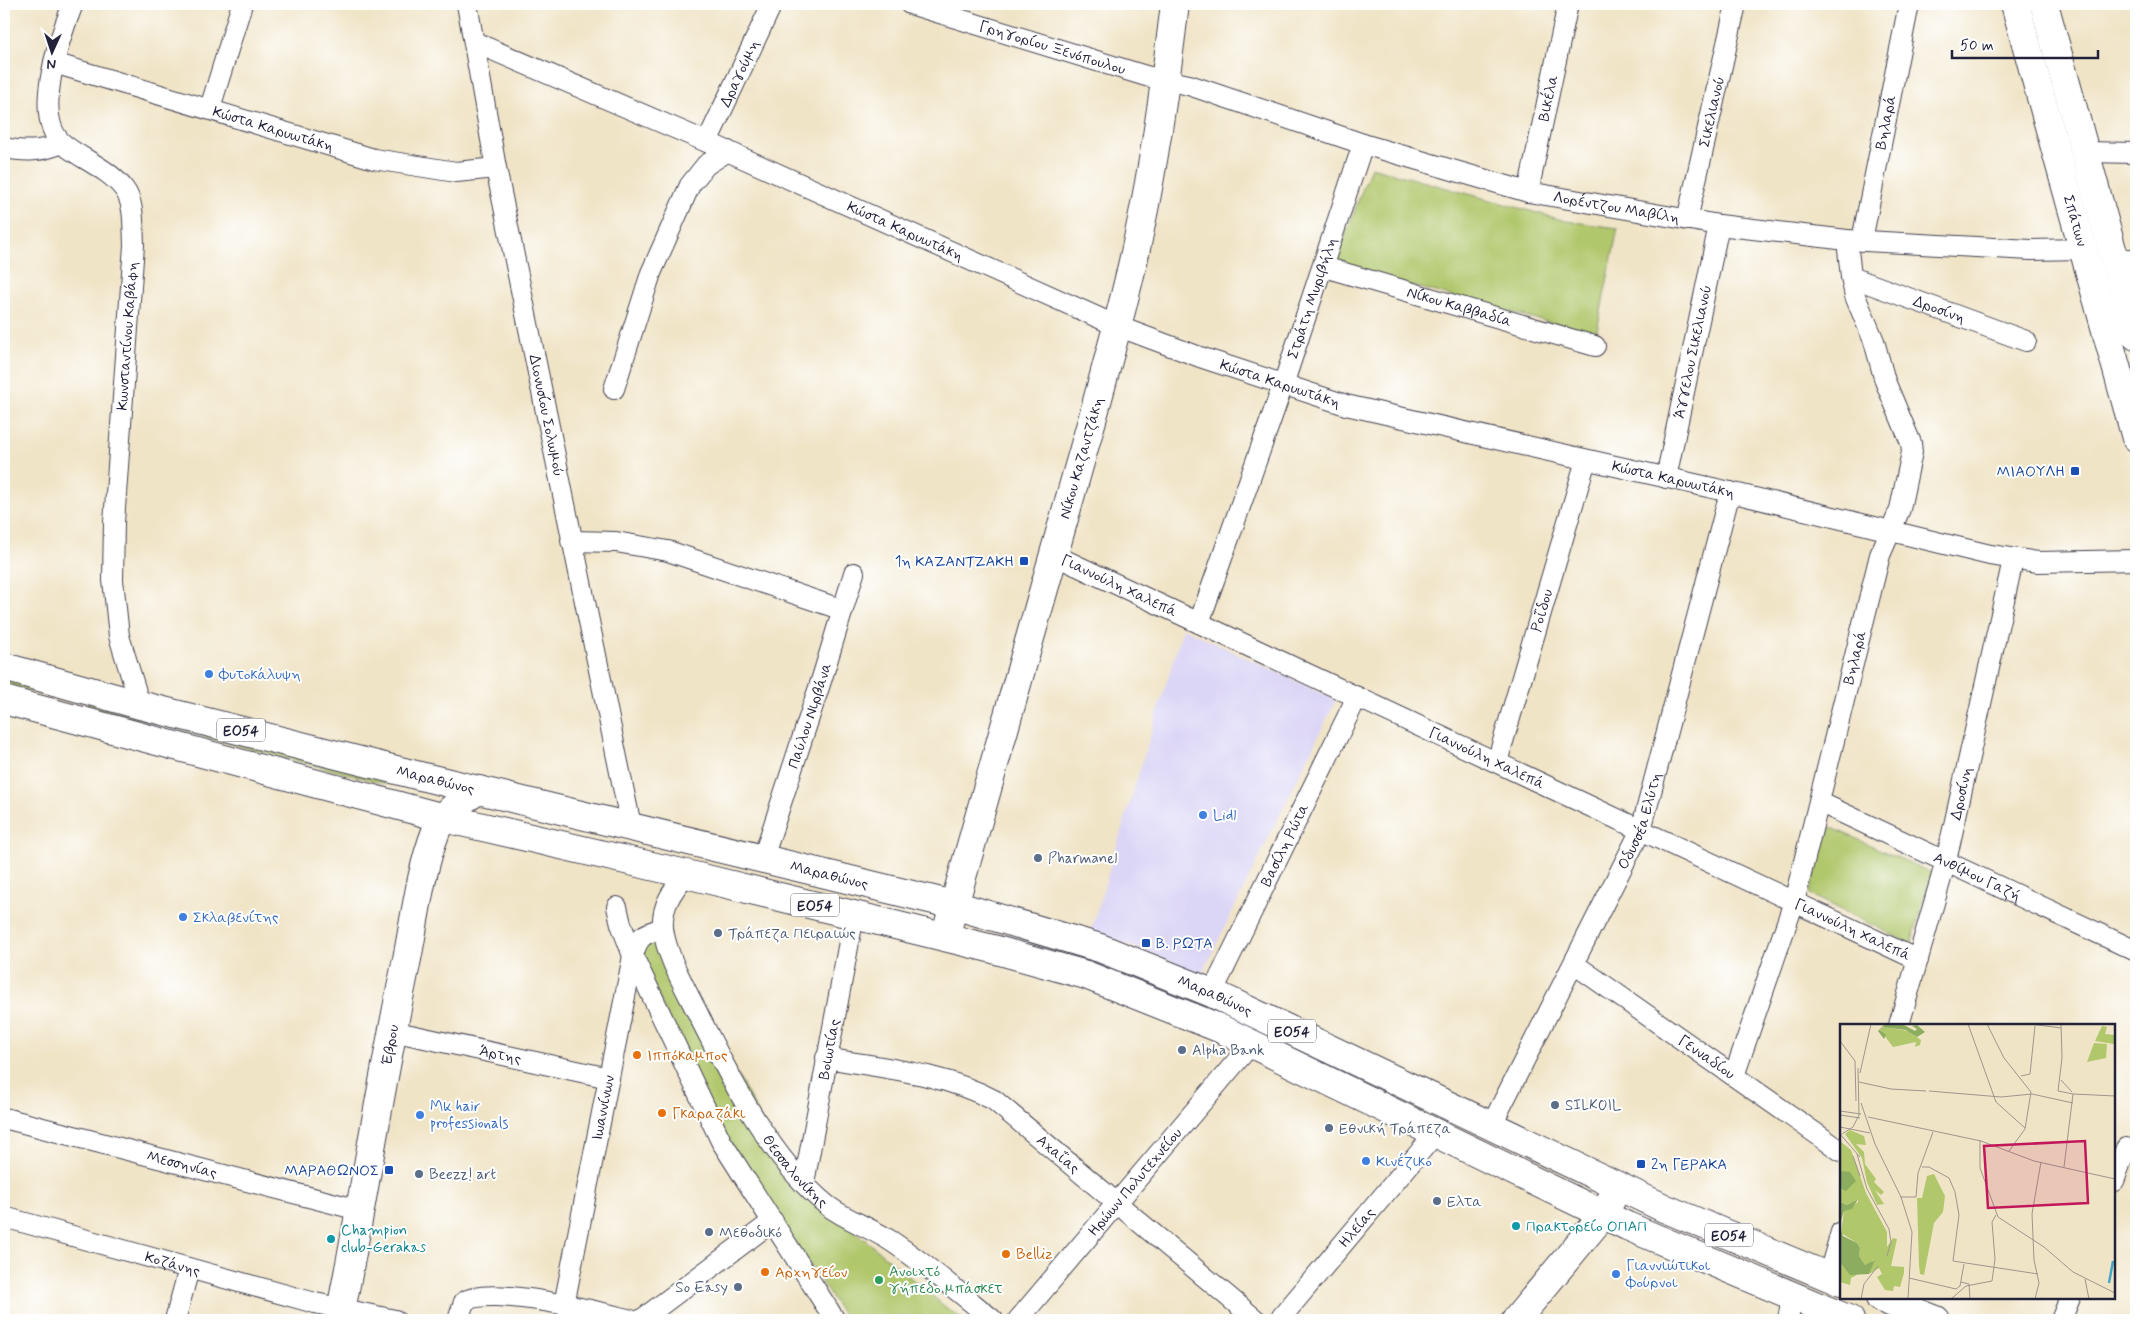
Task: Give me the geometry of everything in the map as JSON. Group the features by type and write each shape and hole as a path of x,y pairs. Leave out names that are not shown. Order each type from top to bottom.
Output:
{"main road":[{"name":"Νίκου Καζαντζάκη","path":"945,937 1117,326 1140,230 1166,80 1175,4"},
{"name":"Σπάτων","path":"2015,4 2136,438"},
{"name":"Σπάτων","path":"2044,4 2085,152 2125,259 2136,336"},
{"name":"Μαραθώνος","path":"4,667 140,705 479,790 954,905 1100,948 1212,993 1618,1186 1835,1280"},
{"name":"Μαραθώνος","path":"4,700 444,818 945,937 1086,976 1219,1028 1252,1043 1790,1309 1850,1320"},
{"name":"Έβρου","path":"341,1314 392,1031 427,862 436,831 444,818 452,808 479,790"},
{"path":"1516,1320 1603,1215 1618,1186"},
{"path":"1883,1299 1936,1320"}],"street":[{"name":"Κωνσταντίνου Καβάφη","path":"73,4 54,63 48,106 52,131 62,143 111,176 126,191 132,213 134,245 120,437 113,580 119,636 140,705"},
{"path":"210,108 242,4"},
{"name":"Διονυσίου Σολωμού","path":"467,4 496,168 631,826"},
{"name":"Δραγούμη","path":"707,142 772,4"},
{"name":"Γρηγορίου Ξενόπουλου","path":"910,4 1146,76 1166,80"},
{"name":"Βικέλα","path":"1528,192 1568,4"},
{"name":"Σικελιανού","path":"1687,220 1736,4"},
{"name":"Βηλαρά","path":"1734,1076 1794,902 1880,555 1900,509 1912,452 1911,443 1885,381 1874,342 1855,296 1851,277 1854,240 1909,4"},
{"name":"Κώστα Καρυωτάκη","path":"474,42 728,151 1117,326 1283,385 1346,405 1730,492 2013,560 2038,562 2136,560"},
{"name":"Κώστα Καρυωτάκη","path":"54,63 392,163 456,172 496,168"},
{"name":"Λορέντζου Μαβίλη","path":"1166,80 1189,85 1363,144 1528,192 1719,225 1854,240 2031,250 2083,249"},
{"path":"4,148 23,152 46,150 62,143"},
{"name":"Στράτη Μυριβήλη","path":"1199,623 1324,267 1363,144"},
{"path":"614,389 651,274 690,185 706,165 728,151"},
{"path":"2085,152 2136,153"},
{"name":"Άγγελου Σικελιανού","path":"1666,478 1719,225"},
{"name":"Νίκου Καββαδία","path":"1324,267 1594,346"},
{"name":"Δροσίνη","path":"1851,277 2026,341"},
{"name":"Ροΐδου","path":"1497,762 1586,460"},
{"name":"Οδυσσέα Ελύτη","path":"1491,1126 1641,830 1730,492"},
{"path":"571,541 616,542 668,550 844,610"},
{"name":"Γιαννούλη Χαλεπά","path":"1054,555 1918,960"},
{"name":"Δροσίνη","path":"1900,1024 1946,861 2013,560"},
{"name":"Παύλου Νιρβάνα","path":"762,858 844,610 854,573"},
{"name":"Βασίλη Ρώτα","path":"1212,993 1357,697"},
{"name":"Ανθίμου Γαζή","path":"1819,802 2136,951"},
{"name":"Θεσσαλονίκης","path":"686,874 672,892 665,908 663,928 670,953 723,1066 775,1150 804,1183 829,1206 884,1236 919,1260 993,1320"},
{"path":"617,907 633,956 721,1140 835,1320"},
{"name":"Βοιωτίας","path":"804,1183 854,915"},
{"name":"Ιωαννίνων","path":"564,1305 637,940 646,934 663,928"},
{"name":"Γενναδίου","path":"1574,964 1840,1149"},
{"name":"Άρτης","path":"392,1031 609,1078"},
{"name":"Ηρώων Πολυτεχνείου","path":"1018,1320 1252,1043"},
{"name":"Αχαΐας","path":"826,1058 944,1079 972,1088 994,1100 1256,1320"},
{"name":"Μεσσηνίας","path":"4,1118 359,1210"},
{"name":"Ηλείας","path":"1280,1320 1434,1134"},
{"path":"2115,1178 2125,1148"},
{"name":"Κοζάνης","path":"4,1217 341,1314 395,1320"},
{"path":"641,1320 773,1221"},
{"path":"1835,1280 1840,1240"},
{"path":"175,1320 189,1269"},
{"path":"458,1320 464,1302 480,1295 507,1296 564,1305 631,1320"},
{"path":"2061,1320 2070,1299"}],"shaded area":[{"name":"Lidl","path":"1183,628 1336,700 1202,974 1091,930"}],"green space":[{"path":"1371,167 1566,221 1618,228 1596,335 1334,265"},
{"path":"4,676 61,692 59,699 4,684"},
{"path":"89,699 388,776 386,784 86,706"},
{"path":"1828,826 1932,873 1911,944 1809,894"},
{"path":"662,935 794,1180 949,1310 965,1320 846,1320 719,1126 638,953 647,944"}],"place":[{"name":"ΜΙΑΟΥΛΗ","path":"2075,471"},
{"name":"1η ΚΑΖΑΝΤΖΑΚΗ","path":"1024,561"},
{"name":"Φυτοκάλυψη","path":"209,674"},
{"name":"Lidl","path":"1203,815"},
{"name":"Pharmanel","path":"1038,858"},
{"name":"Σκλαβενίτης","path":"183,917"},
{"name":"Τράπεζα Πειραιώς","path":"718,933"},
{"name":"Β. ΡΩΤΑ","path":"1146,943"},
{"name":"Alpha Bank","path":"1182,1050"},
{"name":"Ιππόκαμπος","path":"637,1055"},
{"name":"SILKOIL","path":"1555,1105"},
{"name":"Γκαραζάκι","path":"662,1113"},
{"name":"Mk hair professionals","path":"420,1115"},
{"name":"Εθνική Τράπεζα","path":"1329,1128"},
{"name":"Κινέζικο","path":"1366,1161"},
{"name":"2η ΓΕΡΑΚΑ","path":"1641,1164"},
{"name":"ΜΑΡΑΘΩΝΟΣ","path":"389,1170"},
{"name":"Beezz! art","path":"419,1174"},
{"name":"Ελτα","path":"1437,1201"},
{"name":"Πρακτορείο ΟΠΑΠ","path":"1516,1226"},
{"name":"Μεθοδικό","path":"709,1232"},
{"name":"Champion club-Gerakas","path":"331,1239"},
{"name":"Belliz","path":"1006,1254"},
{"name":"Αρχηγείον","path":"765,1272"},
{"name":"Γιαννιώτικοι Φούρνοι","path":"1616,1274"},
{"name":"Ανοιχτό γήπεδο μπάσκετ","path":"879,1280"},
{"name":"So Easy","path":"738,1287"}]}
